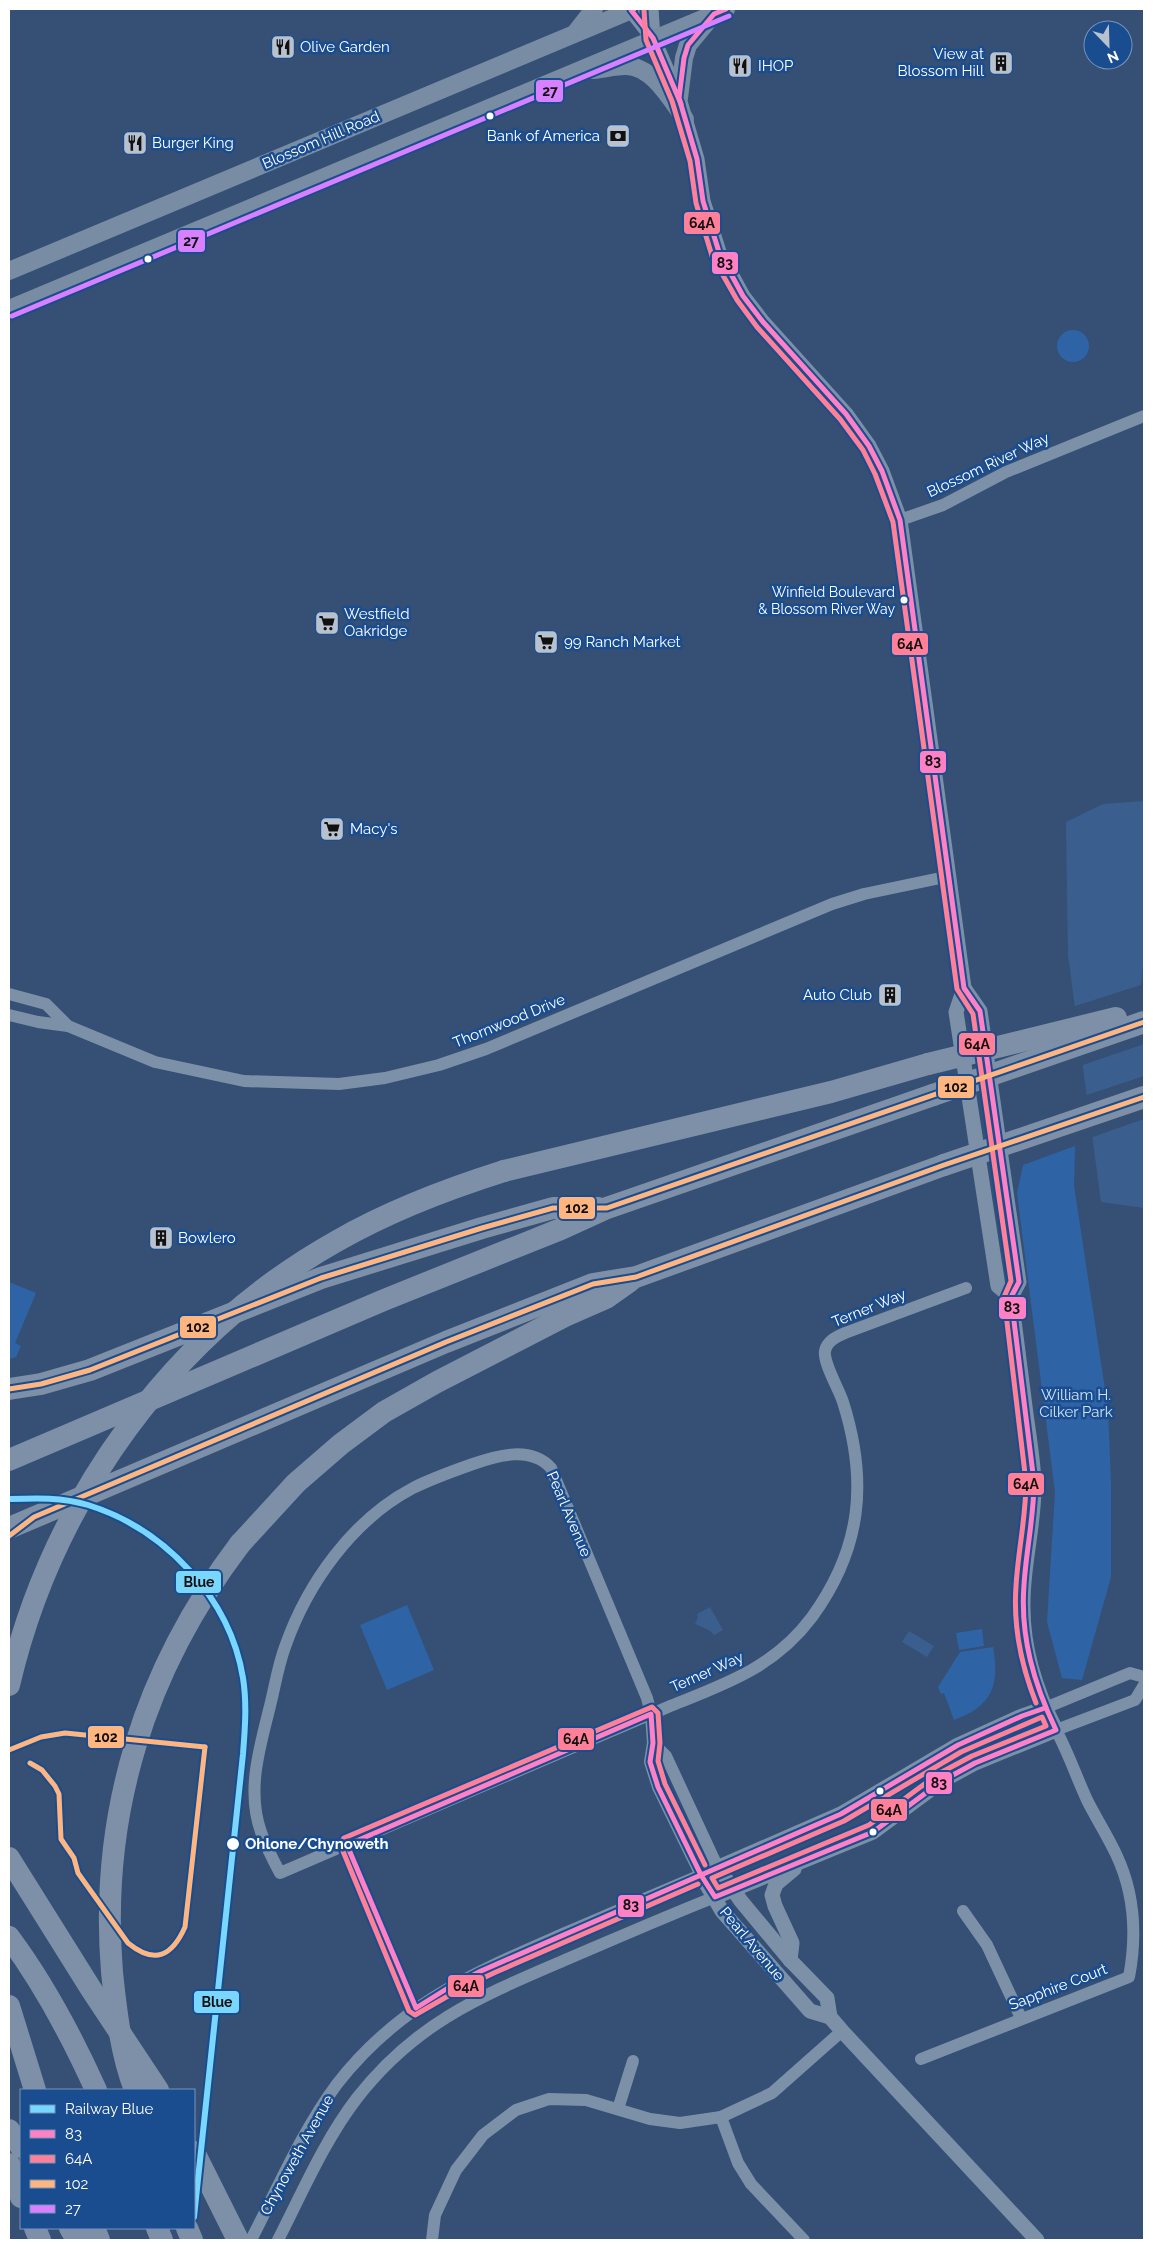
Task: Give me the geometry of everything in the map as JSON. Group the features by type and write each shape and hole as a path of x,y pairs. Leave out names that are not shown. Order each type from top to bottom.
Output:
{"highway":[{"path":"9,1685 20,1639 32,1602 68,1522 95,1475 150,1398 186,1359 231,1316 262,1291 338,1240 430,1197 504,1171 821,1094 928,1064 1144,1012"},
{"path":"9,1460 392,1296 561,1229 607,1208 1144,1022"},
{"path":"9,1528 455,1338 593,1284 636,1277 944,1165 1144,1097"},
{"path":"9,1389 41,1384 90,1370 321,1278 482,1228 553,1208 607,1208"},
{"path":"135,2089 120,2031 110,1946 113,1853 130,1764 157,1684 194,1610 240,1544 296,1483 341,1444 384,1412 437,1382 606,1298 636,1277"},
{"path":"9,1536 34,1517"},
{"path":"9,1858 91,1989 157,2089"},
{"path":"9,1936 49,1998 96,2089"},
{"path":"9,2006 35,2089"},
{"path":"9,2130 20,2146"},
{"path":"195,2154 238,2240"},
{"path":"9,2164 20,2194"},
{"path":"71,2229 77,2240"}],"main road":[{"path":"574,33 594,9"},
{"name":"Blossom Hill Road","path":"9,271 632,9"},
{"path":"9,310 720,11"},
{"path":"679,98 684,58 688,45 720,11"},
{"path":"571,74 626,66 639,68 651,76 685,119"}],"street":[{"path":"632,9 653,38 679,98 696,159 704,201 717,243 739,289 763,322 846,414 869,446 882,471 900,520 964,988 956,1012 998,1286 1010,1297"},
{"path":"651,9 653,38"},
{"name":"Blossom River Way","path":"900,520 943,505 1006,472 1144,416"},
{"name":"Thornwood Drive","path":"9,1015 38,1022 68,1026 155,1062 244,1081 339,1084 384,1078 440,1065 486,1049 832,904 864,894 950,876"},
{"path":"964,988 980,1011 1019,1282 1010,1297 1034,1481 1032,1526 1023,1602 1024,1626 1028,1655 1045,1708 1056,1730"},
{"name":"Thornwood Drive","path":"9,994 46,1004 68,1026"},
{"name":"Terner Way","path":"280,1874 651,1714 733,1681 754,1670 789,1645 816,1612 837,1576 852,1538 858,1482 855,1452 849,1421 826,1358 828,1344 844,1334 966,1288"},
{"name":"Pearl Avenue","path":"280,1874 260,1832 256,1813 254,1784 256,1762 284,1650 298,1615 325,1569 353,1536 392,1502 412,1489 438,1476 483,1460 525,1454 536,1456 551,1468 647,1698 651,1714 653,1742 650,1762 658,1787 701,1875 722,1911 810,2011 830,2017"},
{"name":"Chynoweth Avenue","path":"251,2240 320,2110 355,2062 400,2019 435,1995 477,1972 841,1814 958,1745 1022,1716 1130,1674 1144,1677"},
{"name":"Chynoweth Avenue","path":"278,2240 340,2122 375,2077 416,2038 453,2012 486,1994 814,1855 846,1844 883,1826 932,1788 969,1766 1135,1700 1144,1685"},
{"name":"Sapphire Court","path":"921,2059 1129,1977 1134,1951 1134,1918 1127,1882 1116,1853 1087,1800 1056,1730"},
{"name":"Pearl Avenue","path":"653,1742 666,1756 718,1868 741,1901 790,1960 827,1998 830,2017 1037,2240"},
{"path":"790,1960 792,1943 772,1895 776,1884 786,1874 814,1855"},
{"path":"963,1911 987,1945 1021,2018"},
{"path":"432,2240 435,2216 456,2170 483,2135 516,2110 549,2099 586,2100 650,2119 680,2122 721,2116 772,2093 842,2031"},
{"path":"618,2109 634,2061"},
{"path":"721,2116 738,2163 751,2184 804,2240"}],"green space":[{"path":"1073,330 1079,331 1084,335 1088,340 1088,352 1084,357 1079,361 1073,362 1067,361 1062,357 1058,352 1057,346 1058,340 1062,335 1067,331"},
{"name":"William H. Cilker Park","path":"1075,1146 1074,1186 1108,1409 1111,1483 1111,1577 1082,1680 1062,1678 1047,1622 1055,1492 1017,1193 1023,1165"},
{"path":"9,1282 36,1293 15,1343 21,1346 16,1357 9,1359"},
{"path":"407,1605 434,1670 387,1690 360,1625"},
{"path":"982,1629 984,1646 959,1650 956,1633"},
{"path":"993,1647 995,1673 994,1684 990,1693 977,1708 954,1720 944,1693 941,1694 938,1687 960,1652"}],"shaded area":[{"path":"1144,801 1144,953 1140,998 1144,1022 1144,1208 1101,1202 1068,955 1066,822 1103,804"},
{"path":"710,1607 723,1630 714,1635 709,1630 695,1624 698,1618 697,1614"},
{"path":"909,1631 934,1646 927,1657 902,1642"}],"pier":[{"path":"1144,984 1144,1044 1080,1066 1072,1007"},
{"path":"1144,1076 1144,1119 1090,1138 1084,1096"}],"rail line":[{"name":"Blue","path":"9,1499 29,1498 78,1502 116,1516 143,1531 190,1570 209,1594 224,1621 236,1649 243,1678 245,1697 244,1745 195,2208"}],"transit line":[{"name":"83","path":"634,9 631,10 653,38 681,104"},
{"name":"83","path":"701,1875 715,1897 873,1832 942,1781 975,1763 1056,1730 1035,1678 1024,1623 1024,1585 1033,1508 1034,1482 1011,1297 1019,1282 980,1011 964,988 900,520 882,471 869,446 846,414 763,322 743,296 719,252 703,201 697,159 679,98 684,58 688,45 714,14 726,9"},
{"name":"64A","path":"644,10 646,40 672,101 690,161 696,203 712,256 737,300 757,327 840,419 863,450 875,474 893,522 957,989 973,1014 1011,1281 1004,1297 1026,1482 1015,1601 1019,1646 1036,1703"},
{"name":"27","path":"12,316 729,16"},
{"name":"102","path":"9,1389 41,1384 90,1370 321,1278 482,1228 553,1208 607,1208 1144,1022"},
{"name":"102","path":"9,1536 34,1517 446,1342 593,1284 636,1277 944,1165 1144,1097"},
{"name":"64A","path":"698,1884 496,1972 462,1988 415,2015 409,2011 340,1844 344,1838 652,1707 658,1713 660,1743 658,1761 665,1784 705,1865"},
{"name":"83","path":"701,1875 841,1814 958,1745 1022,1716 1045,1708"},
{"name":"83","path":"651,1714 653,1743 650,1762 658,1787 701,1875 481,1971 448,1988 416,2008 347,1845 651,1714"},
{"name":"64A","path":"1042,1717 1046,1726 972,1756 938,1774 869,1825 718,1888 712,1878 844,1821 961,1752 1042,1717"},
{"name":"102","path":"9,1750 41,1737 65,1733 205,1747"},
{"name":"102","path":"30,1763 42,1770 59,1794 61,1839 74,1858 78,1873 128,1943 146,1954 154,1955 168,1951 180,1937 185,1927 205,1747"}],"place":[{"name":"Olive Garden","path":"283,47"},
{"name":"View at Blossom Hill","path":"1001,63"},
{"name":"IHOP","path":"740,66"},
{"name":"Bank of America","path":"618,136"},
{"name":"Burger King","path":"135,143"},
{"name":"Winfield Boulevard & Blossom River Way","path":"904,600"},
{"name":"Westfield Oakridge","path":"327,623"},
{"name":"99 Ranch Market","path":"546,642"},
{"name":"Macy's","path":"332,829"},
{"name":"Auto Club","path":"890,995"},
{"name":"Bowlero","path":"161,1238"},
{"name":"Ohlone/Chynoweth","path":"233,1844"}]}
